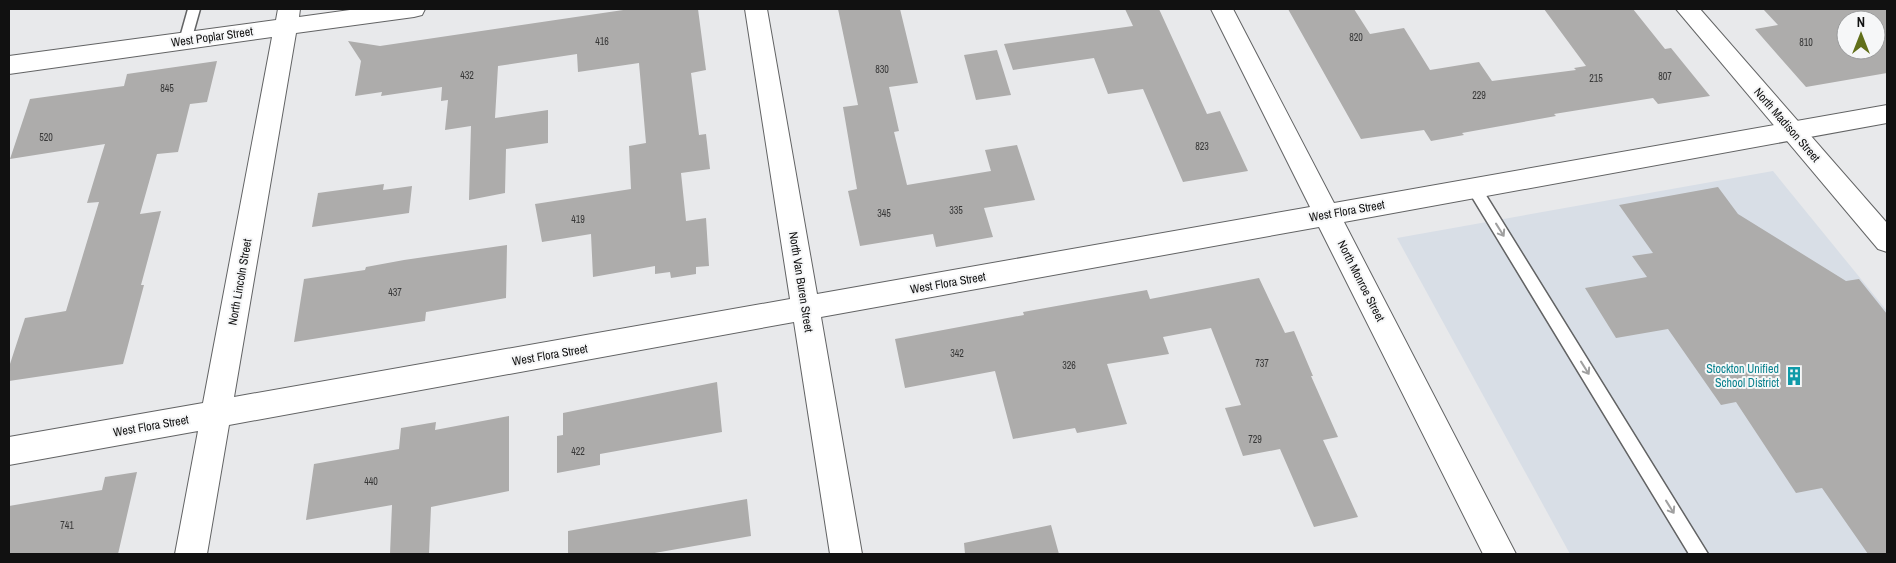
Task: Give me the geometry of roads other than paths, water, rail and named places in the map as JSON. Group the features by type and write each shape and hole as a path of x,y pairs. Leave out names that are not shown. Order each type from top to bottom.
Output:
{"street":[{"name":"West Poplar Street","path":"9,65 185,41 287,18 414,9"},
{"name":"North Van Buren Street","path":"756,9 846,554"},
{"name":"North Monroe Street","path":"1222,9 1500,554"},
{"name":"North Madison Street","path":"1687,9 1887,242"},
{"name":"North Lincoln Street","path":"191,554 287,18"},
{"name":"West Flora Street","path":"9,451 1887,114"}],"lane":[{"path":"185,41 194,9"},
{"path":"1474,188 1699,554"}],"place":[{"name":"Stockton Unified School District","path":"1794,376"}]}
